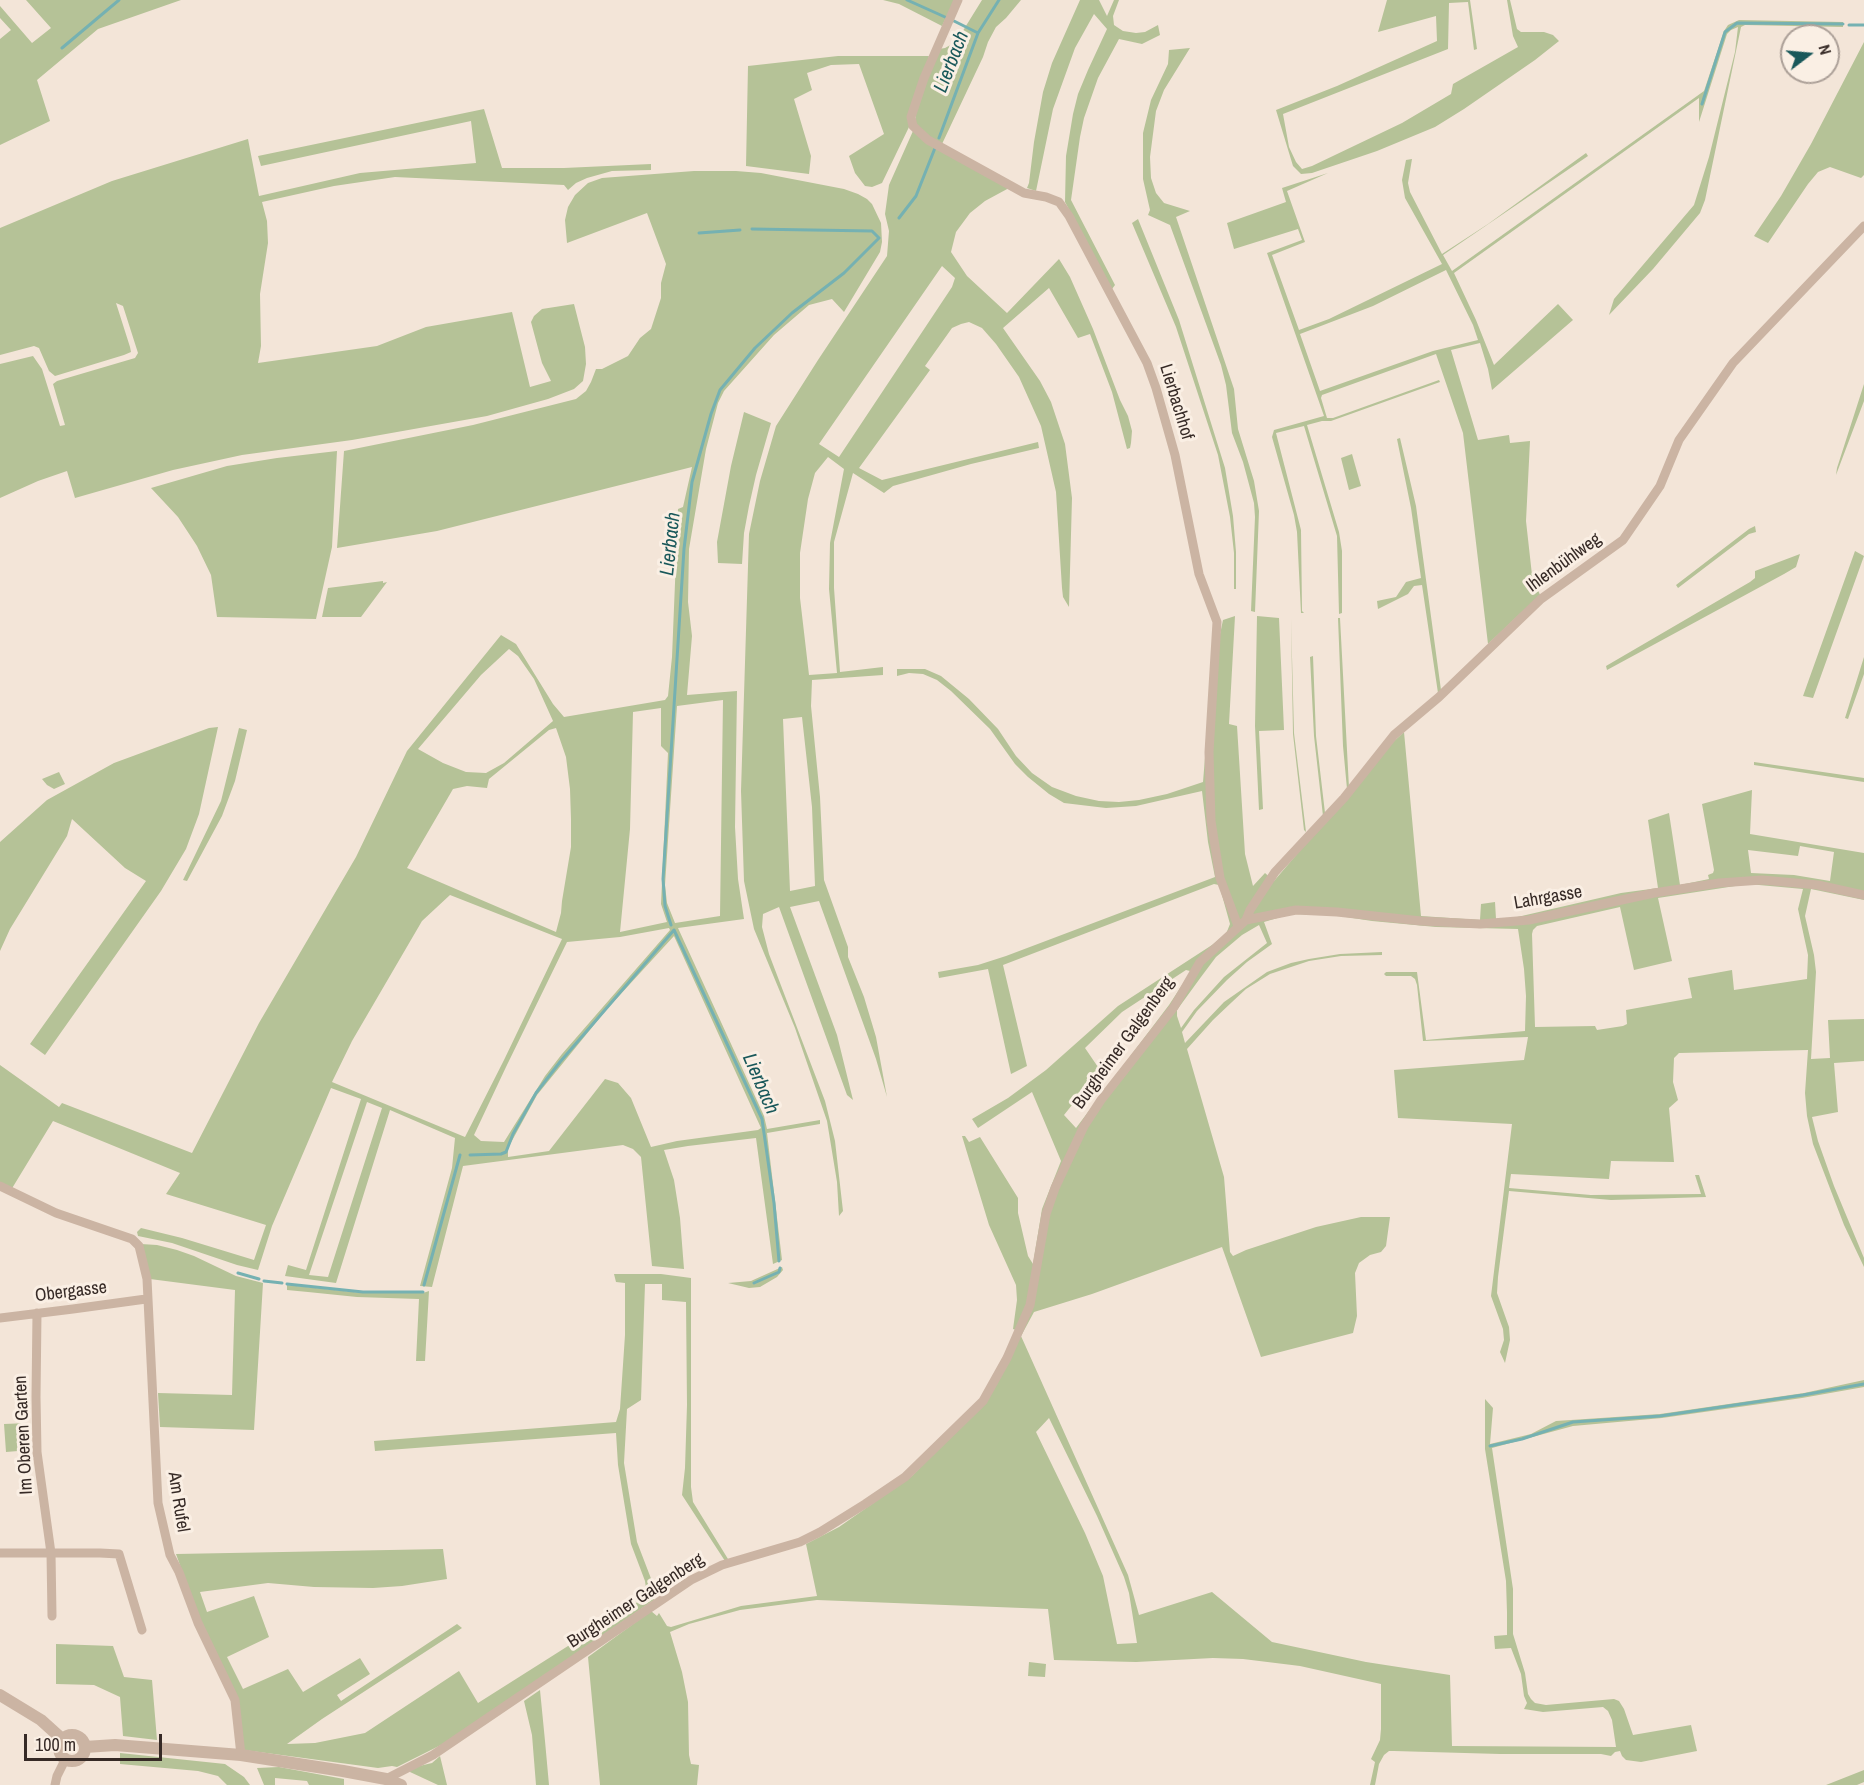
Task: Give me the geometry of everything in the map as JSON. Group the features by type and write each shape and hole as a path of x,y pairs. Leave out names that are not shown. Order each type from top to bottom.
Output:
{"street":[{"name":"Lierbachhof","path":"958,0 924,78 911,117 913,126 928,140 998,180 1027,195 1046,197 1059,202 1064,207 1147,363 1175,455 1199,574 1217,622 1209,752 1211,821 1220,878 1242,923"},
{"name":"Ihlenbühlweg","path":"1242,923 1275,872 1344,798 1394,735 1439,698 1541,599 1623,540 1660,486 1679,440 1733,363 1864,226"},
{"name":"Lahrgasse","path":"1242,923 1262,916 1296,910 1480,924 1529,920 1654,893 1719,883 1762,880 1818,885 1864,895"},
{"path":"1254,904 1262,916"},
{"name":"Burgheimer Galgenberg","path":"386,1779 443,1749 691,1580 722,1565 800,1542 847,1516 905,1477 983,1401 1007,1358 1030,1305 1046,1214 1055,1188 1084,1126 1101,1100 1174,1007 1200,962 1242,923"},
{"name":"Am Rufel","path":"0,1186 56,1213 129,1238 139,1246 147,1279 146,1299 158,1503 170,1555 198,1623 235,1701 241,1755"},
{"name":"Obergasse","path":"0,1318 146,1299"},
{"name":"Im Oberen Garten","path":"37,1313 38,1452 51,1553 52,1616"},
{"path":"0,1552 119,1554 142,1630"},
{"path":"0,1695 41,1720 62,1739"},
{"path":"70,1735 83,1741 85,1747 83,1755 78,1760 66,1760 60,1756 58,1750 62,1739 70,1735"},
{"path":"85,1747 115,1745 241,1755 386,1779 401,1785"},
{"path":"55,1785 66,1760"}],"green space":[{"path":"26,0 181,0 98,29 37,80 50,121 0,145 0,39 11,30 0,18 0,6 32,43 51,28"},
{"path":"883,0 955,0 942,26 899,4"},
{"path":"982,0 1021,0 996,27 942,144 930,137 915,123 917,104 939,49 956,42"},
{"path":"1080,0 1099,0 1107,16 1114,0 1119,0 1113,16 1114,25 1123,31 1136,33 1145,32 1158,25 1160,35 1142,44 1119,39 1098,78 1080,137 1071,200 1115,285 1112,289 1065,202 1066,156 1073,114 1078,94 1107,29 1094,14 1075,48 1053,109 1036,191 1027,188 1043,92 1052,63"},
{"path":"1387,0 1470,0 1477,49 1474,50 1468,2 1449,3 1448,49 1283,114 1289,147 1302,169 1402,123 1451,94 1453,84 1518,47 1513,36 1507,0 1510,0 1517,29 1521,32 1544,32 1553,35 1559,41 1535,60 1435,127 1377,151 1312,173 1301,174 1293,166 1276,110 1337,86 1437,41 1436,16 1378,32"},
{"path":"1739,20 1843,22 1843,27 1840,27 1840,24 1780,24 1741,27 1705,200 1700,213 1653,269 1609,315 1614,299 1694,205 1709,157 1735,52 1738,27 1727,34 1699,122 1699,98 1454,273 1494,365 1558,304 1573,320 1492,390 1480,343 1451,350 1478,440 1509,435 1510,443 1530,441 1526,521 1532,575 1540,595 1488,644 1463,433 1436,354 1322,395 1321,398 1327,418 1333,418 1439,380 1440,382 1331,421 1307,425 1339,532 1342,551 1342,613 1339,614 1337,536 1304,426 1276,433 1301,530 1302,611 1304,613 1301,613 1297,532 1272,437 1274,430 1324,416 1267,253 1302,240 1298,229 1234,249 1227,223 1286,202 1282,188 1328,173 1287,191 1305,242 1272,255 1299,330 1329,319 1442,264 1405,198 1402,180 1406,160 1412,159 1408,183 1410,192 1442,254 1488,224 1586,153 1588,156 1443,255 1452,271 1704,91 1728,25","holes":["1446,270 1478,340 1433,351 1320,391 1300,334 1373,306"]},
{"path":"1864,42 1864,175 1861,178 1830,167 1818,172 1768,243 1754,236 1781,196 1811,144"},
{"path":"1190,48 1164,90 1156,111 1150,157 1151,178 1156,193 1164,203 1190,211 1176,217 1234,389 1238,429 1254,481 1259,511 1255,612 1251,611 1254,503 1232,433 1221,365 1170,225 1148,215 1150,210 1143,179 1143,133 1151,100 1168,64 1169,50"},
{"path":"838,56 929,56 909,127 882,183 872,187 865,186 855,173 849,156 884,134 859,64 831,65 807,73 812,90 794,99 811,156 809,174 746,166 748,66"},
{"path":"484,109 502,168 651,164 651,170 612,171 587,178 568,190 564,185 395,177 334,186 262,202 267,221 268,243 260,294 261,346 258,363 377,346 426,327 512,312 530,387 551,381 542,363 531,322 534,316 542,309 574,304 585,347 586,364 583,381 574,389 548,399 487,416 352,440 242,455 173,470 75,498 67,471 0,498 0,364 33,356 42,369 60,426 65,425 53,384 135,358 138,353 123,306 116,303 131,352 55,376 49,371 39,348 34,346 0,355 0,228 112,181 248,139 259,196 360,173 476,163 471,121 261,166 258,156"},
{"path":"913,131 1009,188 985,201 970,213 956,232 951,252 967,276 1007,313 1059,259 1070,277 1093,329 1132,431 1130,448 1127,449 1112,392 1090,334 1078,338 1049,288 1003,328 1040,381 1051,402 1065,444 1072,498 1069,607 1063,597 1056,492 1041,426 1019,377 982,328 969,322 952,328 925,366 930,370 859,468 882,480 1038,442 1039,448 893,486 884,493 853,473 834,542 834,588 840,672 883,667 883,675 812,680 811,706 820,797 824,880 876,1037 887,1097 876,1059 819,901 790,907 837,1035 853,1100 847,1095 779,907 763,914 762,927 769,954 825,1101 835,1141 843,1211 839,1216 837,1182 827,1121 795,1028 754,929 744,881 741,791 749,534 760,481 776,426 887,256 889,231 885,214 889,185","holes":["942,266 955,278 952,287 839,457 819,444","828,457 844,469 830,543 829,589 837,673 809,675 800,598 800,553 808,499 815,473","802,717 812,807 815,886 790,891 783,719"]},
{"path":"694,171 761,173 844,189 858,194 872,204 881,223 880,252 844,312 832,299 809,305 774,335 724,391 718,403 706,449 689,549 688,602 692,636 687,695 737,691 735,827 738,879 744,919 678,928 764,1116 767,1129 820,1120 820,1124 767,1133 782,1260 773,1264 756,1138 664,1150 674,1180 684,1269 652,1266 641,1157 633,1149 623,1145 463,1166 432,1287 420,1286 452,1168 455,1138 390,1110 336,1283 285,1276 288,1265 306,1270 361,1099 331,1088 272,1226 258,1270 172,1243 138,1236 137,1232 141,1228 254,1260 266,1225 166,1194 180,1173 53,1121 11,1190 0,1184 0,1065 59,1107 62,1103 192,1153 259,1023 356,857 407,751 501,635 516,644 553,704 564,717 665,700 668,696 672,657 678,509 683,507 692,467 437,531 337,548 344,451 473,425 576,399 586,391 596,369 602,369 628,356 640,338 651,329 661,298 661,283 666,264 647,213 567,243 565,220 568,207 575,195 588,183 602,178","holes":["509,649 518,656 534,679 553,721 504,763 486,773 466,772 443,763 418,749 481,675","723,700 720,916 675,923 667,903 665,885 677,706","661,708 661,746 668,753 661,904 667,922 620,932 630,829 633,712","556,728 566,757 571,819 571,847 556,932 407,868 453,789 467,786 487,788 489,779 549,730","450,895 562,939 465,1137 332,1082 352,1041 422,921","669,928 670,930 562,1054 545,1076 504,1142 481,1141 474,1135 567,942 620,937","674,936 761,1128 651,1147 631,1098 618,1083 605,1079 549,1151 508,1157 508,1148 537,1095 607,1009","367,1102 382,1108 328,1277 309,1275"]},
{"path":"1138,219 1179,320 1225,468 1233,516 1236,589 1234,589 1234,553 1230,517 1218,455 1176,327 1132,223"},
{"path":"1864,384 1864,401 1836,475 1837,468"},
{"path":"744,412 771,423 749,506 742,564 718,563 717,542"},
{"path":"1400,438 1416,506 1441,690 1438,693 1422,585 1414,586 1408,594 1378,609 1377,601 1396,597 1406,582 1421,578 1411,508 1397,439"},
{"path":"337,451 332,547 316,619 217,617 211,575 197,546 178,517 151,488 227,466"},
{"path":"1352,454 1361,486 1349,490 1341,458"},
{"path":"1755,526 1756,532 1749,534 1678,588 1676,585"},
{"path":"1855,551 1864,556 1813,698 1803,696"},
{"path":"1800,554 1796,567 1607,670 1606,666 1750,582 1755,578 1755,571"},
{"path":"383,581 383,583 387,582 361,617 322,617 328,588"},
{"path":"1235,616 1229,724 1237,726 1245,854 1253,886 1265,873 1274,881 1392,743 1404,732 1421,916 1480,920 1481,904 1495,902 1496,919 1513,918 1621,893 1658,888 1648,820 1669,813 1680,885 1709,879 1708,875 1714,870 1702,804 1752,790 1750,834 1864,853 1864,900 1811,889 1805,916 1816,972 1811,1059 1830,1058 1828,1020 1864,1019 1864,1061 1834,1063 1838,1112 1812,1117 1834,1186 1864,1258 1864,1267 1844,1225 1813,1144 1805,1093 1808,1050 1679,1053 1674,1058 1673,1082 1678,1100 1669,1108 1674,1162 1611,1161 1609,1179 1511,1174 1509,1188 1591,1195 1701,1194 1695,1175 1699,1175 1706,1197 1611,1200 1509,1191 1497,1293 1509,1327 1510,1340 1505,1363 1500,1352 1504,1340 1503,1329 1491,1296 1512,1124 1398,1118 1394,1070 1524,1060 1528,1037 1423,1041 1415,979 1411,976 1386,976 1384,974 1386,972 1417,972 1426,1040 1525,1031 1526,996 1518,929 1436,927 1333,915 1291,914 1264,922 1272,944 1227,980 1197,1011 1182,1032 1185,1043 1224,1002 1267,972 1309,959 1340,954 1382,952 1382,955 1341,956 1309,961 1270,974 1246,989 1187,1049 1224,1177 1230,1252 1233,1256 1316,1227 1361,1217 1390,1217 1386,1246 1381,1252 1370,1255 1359,1263 1355,1273 1357,1316 1353,1333 1261,1357 1222,1247 1092,1294 1034,1312 1021,1336 1128,1575 1139,1615 1212,1592 1272,1642 1366,1662 1450,1675 1452,1746 1616,1747 1612,1720 1608,1711 1603,1707 1543,1712 1524,1709 1527,1703 1521,1674 1511,1648 1495,1649 1494,1636 1507,1635 1506,1581 1485,1449 1485,1399 1493,1408 1490,1444 1531,1434 1556,1421 1660,1414 1804,1393 1864,1380 1864,1387 1802,1398 1662,1418 1573,1426 1492,1448 1513,1589 1513,1634 1531,1699 1535,1703 1546,1705 1614,1699 1619,1701 1624,1709 1633,1735 1691,1725 1697,1751 1641,1762 1626,1760 1620,1751 1611,1756 1389,1751 1379,1764 1375,1785 1370,1785 1375,1762 1371,1759 1380,1740 1381,1684 1300,1666 1243,1659 1213,1658 1136,1662 1054,1660 1048,1609 817,1600 740,1610 689,1624 670,1632 688,1702 689,1755 691,1764 699,1765 697,1785 600,1785 588,1657 651,1611 657,1616 659,1613 667,1626 671,1627 741,1606 817,1596 806,1544 839,1527 912,1476 985,1402 1016,1330 1013,1329 1017,1300 1016,1285 989,1225 962,1136 965,1136 969,1142 980,1137 1018,1198 1018,1213 1028,1256 1033,1264 1042,1209 1061,1161 1032,1092 978,1128 972,1119 1008,1098 1046,1070 1118,1006 1212,945 1226,934 1230,924 1219,885 1214,884 1003,965 1027,1066 1011,1074 988,969 939,978 938,972 978,965 1006,956 1215,877 1202,791 1136,806 1106,808 1064,803 1028,777 1015,764 990,729 951,691 937,680 923,674 909,673 897,676 897,669 925,669 941,676 969,699 998,729 1016,756 1032,773 1052,787 1099,801 1139,800 1167,794 1203,782 1212,672 1223,620","holes":["1800,846 1834,852 1830,881 1794,875 1751,873 1748,850 1798,856","1748,884 1803,889 1798,909 1808,955 1807,979 1734,990 1732,970 1688,978 1692,998 1626,1010 1627,1024 1623,1026 1597,1030 1595,1026 1535,1027 1533,930 1537,926 1620,907 1634,970 1672,961 1658,898","1259,925 1267,943 1224,977 1181,1028 1177,1010 1216,957 1242,935","1186,970 1190,971 1169,1005 1076,1128 1064,1115 1100,1070 1085,1048 1122,1012","1049,1418 1124,1577 1129,1593 1137,1643 1117,1644 1103,1576 1085,1533 1036,1432"]},
{"path":"1257,616 1279,618 1284,730 1259,731 1263,809 1259,810 1255,726"},
{"path":"1291,618 1294,733 1306,832 1293,734"},
{"path":"1338,618 1340,618 1349,788 1347,789 1343,746"},
{"path":"1313,656 1316,736 1325,813 1323,816 1314,736 1310,657"},
{"path":"1864,657 1864,674 1848,719 1845,718"},
{"path":"218,727 199,814 186,849 161,891 45,1055 30,1044 146,881 125,868 72,819 67,836 10,929 0,951 0,842 47,800 114,763 209,728"},
{"path":"239,728 247,730 235,781 222,816 187,881 183,880 221,801"},
{"path":"1754,762 1864,778 1864,782 1754,765"},
{"path":"59,772 65,784 54,789 42,779"},
{"path":"141,1244 177,1250 236,1276 263,1283 254,1430 160,1427 158,1393 232,1395 235,1290 150,1279"},
{"path":"782,1267 783,1270 777,1277 760,1287 749,1288 728,1283 751,1281"},
{"path":"614,1274 661,1274 691,1278 691,1487 693,1502 728,1559 725,1561 682,1495 687,1405 686,1302 662,1300 662,1284 645,1284 641,1400 627,1409 624,1463 637,1542 655,1589 654,1600 449,1741 397,1767 378,1768 244,1750 239,1703 201,1624 176,1554 443,1549 447,1579 373,1588 314,1587 268,1583 200,1592 207,1612 254,1596 269,1637 227,1657 243,1689 288,1669 303,1692 360,1658 370,1674 337,1695 341,1701 457,1624 462,1628 287,1744 315,1743 365,1733 459,1671 478,1703 647,1596 645,1581 631,1544 618,1465 616,1433 375,1451 374,1441 616,1422 620,1409 625,1335 625,1283 616,1282"},
{"path":"287,1285 363,1293 423,1293 429,1291 425,1361 416,1361 419,1299 357,1297 287,1290"},
{"path":"28,1423 30,1450 6,1452 4,1424"},
{"path":"56,1644 113,1646 124,1677 152,1680 157,1740 123,1736 120,1697 94,1685 56,1684"},
{"path":"1029,1662 1046,1664 1045,1677 1028,1676"},
{"path":"540,1690 549,1785 536,1785 532,1735 524,1701"},
{"path":"120,1753 225,1764 244,1777 250,1785 227,1785 218,1776 198,1771 120,1764"},
{"path":"440,1756 447,1785 438,1785 410,1772 411,1768 432,1763"},
{"path":"279,1767 344,1779 344,1785 309,1785 307,1781 275,1778 275,1785 264,1785 257,1768"},
{"path":"1864,1770 1864,1782 1857,1785 1826,1785"}],"waterway":[{"path":"62,48 119,0"},
{"path":"907,0 945,17"},
{"name":"Lierbach","path":"939,138 978,33 999,0"},
{"path":"954,21 978,33"},
{"path":"1702,104 1725,32 1737,23 1843,24"},
{"path":"1849,25 1864,25"},
{"name":"Lierbach","path":"899,218 916,196 935,148"},
{"name":"Lierbach","path":"671,925 665,906 663,879 684,549 692,482 711,414 720,390 755,348 792,313 844,273 879,238 872,231 752,229"},
{"path":"699,233 740,230"},
{"name":"Lierbach","path":"470,1155 506,1152 513,1134 536,1093 674,930 762,1119 774,1203 779,1261"},
{"path":"424,1285 460,1155"},
{"name":"Lierbach","path":"754,1283 779,1272 780,1268"},
{"path":"238,1273 259,1279"},
{"path":"264,1281 282,1283"},
{"path":"287,1284 363,1292 423,1292"},
{"path":"1490,1446 1522,1439 1573,1422 1660,1416 1864,1384"}]}
